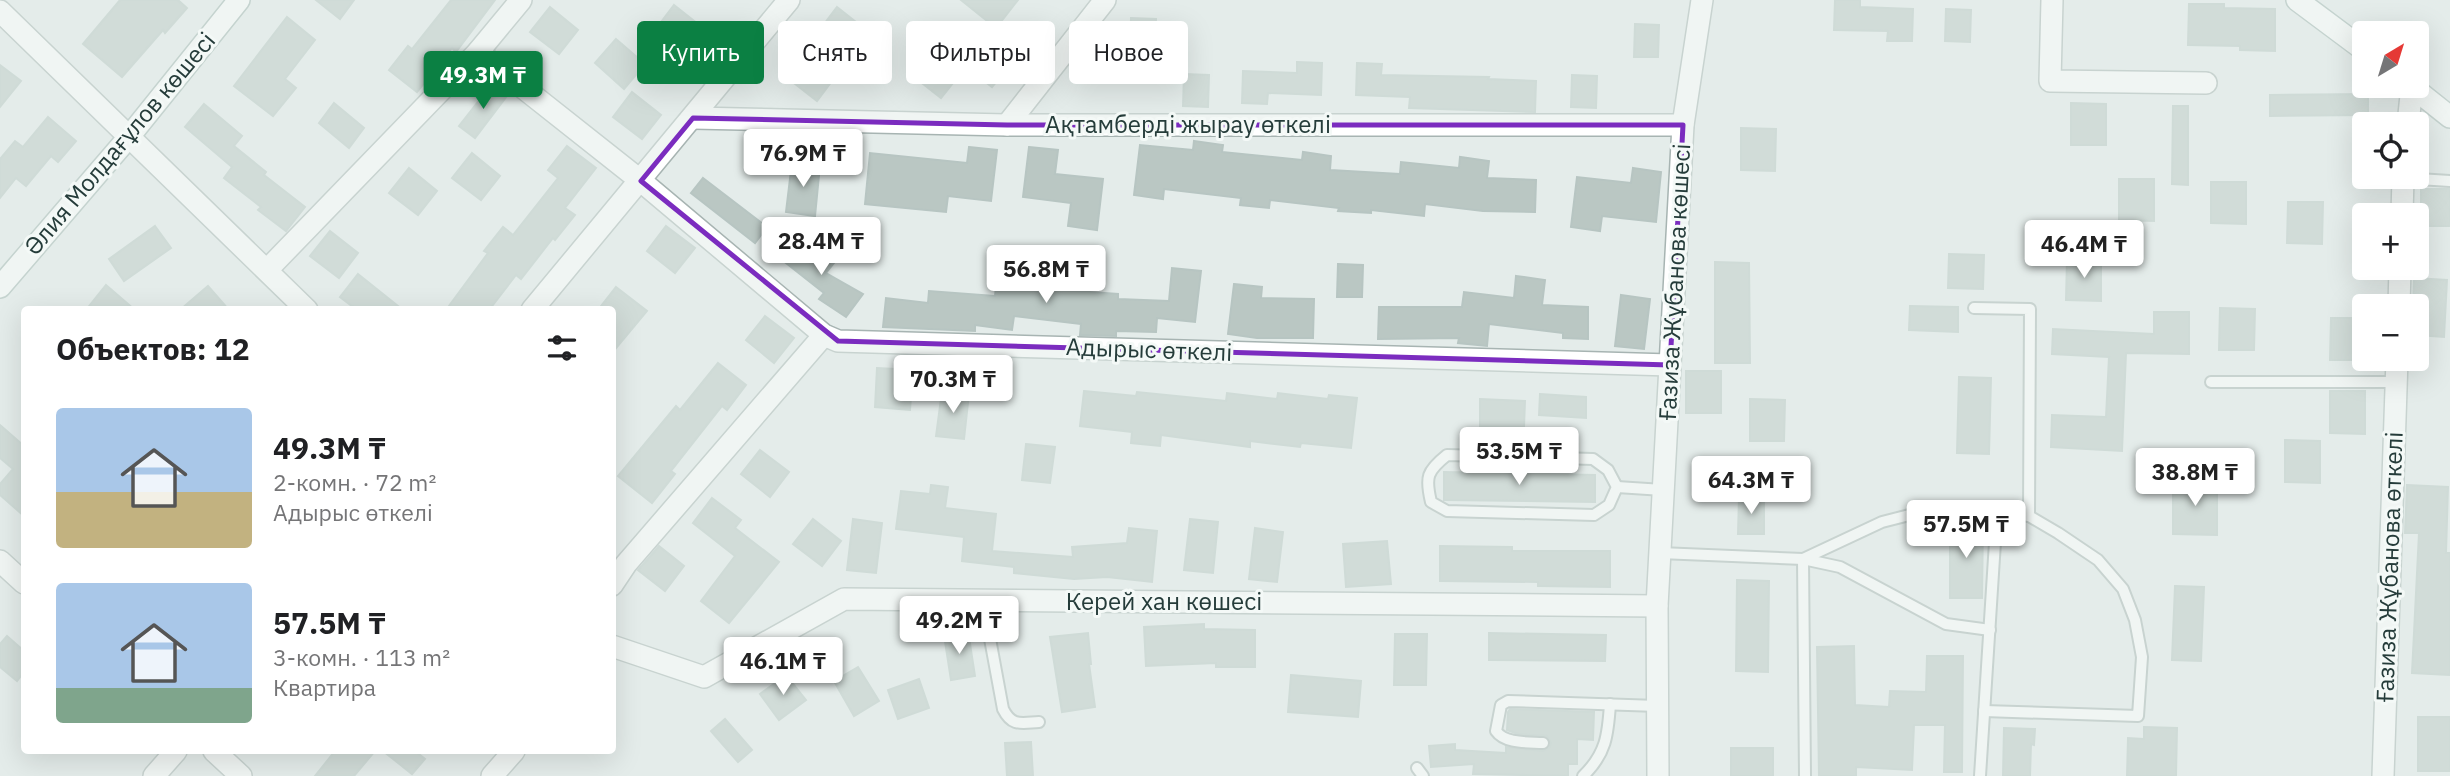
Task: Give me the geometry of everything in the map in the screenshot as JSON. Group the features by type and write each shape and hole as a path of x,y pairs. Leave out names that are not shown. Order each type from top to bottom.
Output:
{"street":[{"name":"Әлия Молдағұлов көшесі","path":"0,287 128,138 239,0"},
{"path":"267,270 478,52 521,0"},
{"path":"535,306 789,0"},
{"path":"1007,125 1105,0"},
{"name":"Ғазиза Жұбанова көшесі","path":"1658,776 1657,606 1683,125 1702,0"},
{"path":"2052,0 2050,81 2206,83"},
{"path":"2297,0 2352,41"},
{"path":"0,11 303,306"},
{"name":"Адырыс өткелі","path":"478,52 641,181 824,335 838,341 1670,365"},
{"path":"2427,98 2450,117"},
{"name":"Ақтамберді жырау өткелі","path":"693,118 1007,125 1683,125"},
{"path":"616,579 626,564 824,335"},
{"name":"Ғазиза Жұбанова өткелі","path":"2384,776 2396,371"},
{"path":"0,561 21,580"},
{"name":"Керей хан көшесі","path":"616,647 704,677 844,599 1657,606"},
{"path":"154,776 173,754"},
{"path":"217,754 241,776"},
{"path":"492,776 511,754"}],"lane":[{"path":"2429,179 2450,181"},
{"path":"1974,308 2030,309 2029,516"},
{"path":"2211,382 2396,382"},
{"path":"1447,455 1593,459 1608,470 1617,487 1609,505 1594,515 1447,512 1431,502 1426,483 1433,467 1447,455"},
{"path":"1617,487 1663,490"},
{"path":"1803,559 1882,522 1933,509 1997,511 2029,516 2098,560 2123,589 2135,620 2142,657 2138,716 1984,711"},
{"path":"1980,776 1997,511"},
{"path":"1660,552 1803,559 1840,567 1946,624 1990,630"},
{"path":"1803,559 1805,776"},
{"path":"983,601 1003,709 1007,717 1015,723 1039,722"},
{"path":"1543,743 1510,740 1500,736 1496,730 1502,705 1508,701 1658,706"},
{"path":"1583,776 1595,765 1607,739 1610,704"}],"highlighted area":[{"path":"693,118 1007,125 1683,125 1670,365 838,341 641,181"}],"building":[{"path":"120,0 178,0 187,8 165,33 163,30 122,77 83,44"},
{"path":"316,0 354,0 340,19"},
{"path":"451,0 495,0 456,52 452,48 417,92 389,70 408,46 412,49"},
{"path":"961,0 1018,0 1002,21 987,21"},
{"path":"1835,0 1860,0 1860,7 1913,9 1912,41 1887,41 1888,31 1834,30"},
{"path":"2189,4 2275,9 2275,51 2240,50 2240,46 2188,45"},
{"path":"674,5 694,21 662,21"},
{"path":"550,7 578,30 559,54 530,32"},
{"path":"837,7 855,21 826,21"},
{"path":"1946,9 1971,10 1970,42 1945,41"},
{"path":"287,17 315,40 285,79 296,88 273,116 234,86"},
{"path":"1131,18 1156,19 1156,21 1131,21"},
{"path":"1635,24 1659,25 1658,57 1634,57"},
{"path":"616,39 637,57 637,74 624,89 595,63"},
{"path":"1297,62 1322,63 1321,95 1268,93 1267,104 1242,103 1243,71 1297,73"},
{"path":"1357,63 1382,64 1381,75 1489,77 1488,79 1536,81 1535,112 1409,108 1410,97 1356,95"},
{"path":"0,65 21,81 0,107"},
{"path":"1188,74 1209,75 1208,107 1183,106 1184,84 1188,84"},
{"path":"1572,75 1597,76 1596,108 1571,107"},
{"path":"492,84 507,96 475,138 459,126"},
{"path":"795,84 830,84 817,101"},
{"path":"923,84 952,84 941,98"},
{"path":"632,92 661,115 642,139 613,117"},
{"path":"2352,94 2352,98 2368,98 2368,112 2352,112 2352,115 2270,116 2270,95"},
{"path":"334,103 364,128 349,148 319,123"},
{"path":"2071,103 2106,104 2106,145 2071,145"},
{"path":"204,104 242,136 234,146 266,172 264,175 305,207 286,231 258,210 261,207 224,178 232,167 185,127"},
{"path":"2173,106 2188,106 2188,185 2172,184"},
{"path":"48,117 76,141 58,162 51,156 26,186 16,178 0,198 0,159 15,141 23,147"},
{"path":"1741,128 1776,129 1775,171 1741,170"},
{"path":"1194,141 1223,145 1222,152 1302,160 1303,152 1331,156 1330,170 1400,174 1401,162 1459,168 1460,157 1489,161 1487,178 1536,180 1535,212 1483,211 1425,204 1424,216 1371,210 1371,213 1338,211 1339,208 1270,200 1269,208 1240,205 1241,198 1164,189 1163,199 1134,195 1140,145 1193,150"},
{"path":"567,146 596,168 565,208 575,215 521,279 516,275 492,306 449,306 488,253 484,251 503,227 513,235 558,178 548,170"},
{"path":"969,147 997,150 991,201 948,196 946,212 865,204 870,153 967,163"},
{"path":"1029,147 1058,150 1055,174 1103,179 1097,230 1068,226 1071,203 1023,197"},
{"path":"472,153 500,176 481,200 452,178"},
{"path":"792,162 820,165 815,216 786,212"},
{"path":"409,168 437,191 418,215 389,193"},
{"path":"1633,168 1661,172 1656,222 1602,216 1600,231 1571,227 1577,177 1631,183"},
{"path":"703,178 767,227 755,243 691,193"},
{"path":"2119,179 2154,179 2154,221 2119,220"},
{"path":"2211,182 2246,182 2246,224 2211,223"},
{"path":"2421,189 2450,189 2450,226 2429,226 2429,203 2421,203"},
{"path":"2288,202 2323,202 2322,244 2287,243"},
{"path":"155,226 171,248 124,281 109,259"},
{"path":"666,226 695,248 675,273 647,251"},
{"path":"330,231 358,253 339,278 310,256"},
{"path":"799,237 834,263 826,273 863,294 846,317 819,299 824,293 781,259"},
{"path":"1949,254 1984,255 1983,289 1948,288"},
{"path":"2067,259 2101,259 2101,301 2066,300"},
{"path":"1715,262 1749,263 1750,363 1715,363"},
{"path":"1338,264 1363,265 1362,297 1337,297"},
{"path":"998,265 1062,270 1060,290 1118,294 1118,299 1169,301 1172,268 1201,271 1195,322 1157,318 1156,332 1116,331 1116,336 1080,335 1081,324 1014,316 1012,330 975,325 975,331 883,327 886,298 928,303 929,291 995,296"},
{"path":"358,274 398,306 352,306 340,297"},
{"path":"1516,276 1545,280 1542,305 1588,307 1588,339 1563,338 1563,333 1489,324 1487,346 1458,343 1459,338 1378,339 1379,307 1462,307 1464,292 1514,298"},
{"path":"2414,280 2447,280 2444,337 2429,336 2429,294 2413,294"},
{"path":"1234,284 1262,287 1261,298 1314,299 1313,338 1257,338 1228,334"},
{"path":"106,285 130,306 89,306"},
{"path":"208,286 226,306 185,306"},
{"path":"616,287 647,311 616,348 616,306 601,306"},
{"path":"1621,295 1650,299 1644,349 1615,346"},
{"path":"1910,306 1958,307 1958,332 1909,330"},
{"path":"2220,308 2255,309 2254,350 2219,350"},
{"path":"2154,312 2189,312 2189,354 2126,353 2122,451 2051,447 2052,415 2106,417 2109,357 2052,354 2053,329 2154,334"},
{"path":"765,316 794,338 774,363 746,340"},
{"path":"2331,318 2352,318 2352,360 2330,360"},
{"path":"718,363 746,385 727,410 722,406 671,471 675,474 652,503 618,476 676,406 680,410"},
{"path":"877,368 913,370 910,410 875,407"},
{"path":"1686,371 1721,371 1721,413 1686,413"},
{"path":"1959,377 1991,378 1989,454 1957,453"},
{"path":"942,391 969,394 964,439 936,436"},
{"path":"1084,391 1136,396 1137,392 1226,401 1227,393 1277,399 1278,393 1328,399 1329,395 1357,398 1351,448 1301,443 1300,447 1250,441 1250,447 1161,435 1160,446 1131,443 1132,432 1080,426"},
{"path":"2330,391 2365,391 2365,434 2330,433"},
{"path":"1540,394 1586,397 1586,418 1539,415"},
{"path":"1480,399 1525,401 1524,427 1480,426"},
{"path":"1750,399 1785,400 1784,441 1750,441"},
{"path":"0,425 21,443 21,513 0,495 0,484 13,469 0,458"},
{"path":"2285,440 2320,441 2320,483 2285,482"},
{"path":"1026,444 1055,447 1050,483 1022,480"},
{"path":"760,450 789,472 770,497 741,474"},
{"path":"1444,472 1595,475 1595,502 1444,500"},
{"path":"2173,482 2217,482 2217,535 2173,534"},
{"path":"931,485 948,487 945,508 996,514 992,551 1073,557 1072,547 1127,543 1129,528 1157,531 1152,582 1014,573 1014,567 962,561 964,537 896,529 901,491 930,494"},
{"path":"2407,485 2448,487 2446,553 2450,553 2450,675 2412,673 2419,533 2405,533"},
{"path":"1739,497 1764,497 1764,534 1738,534"},
{"path":"712,498 741,520 735,528 779,562 729,623 701,601 735,556 693,523"},
{"path":"813,519 841,541 822,566 793,544"},
{"path":"853,519 882,523 876,573 847,570"},
{"path":"1190,519 1218,522 1213,573 1184,570"},
{"path":"1950,521 1983,522 1982,598 1950,598"},
{"path":"1255,528 1283,532 1277,582 1249,579"},
{"path":"1387,541 1391,584 1346,587 1343,544"},
{"path":"659,546 684,566 665,591 638,570"},
{"path":"1440,546 1512,547 1512,551 1610,551 1610,587 1538,586 1538,582 1440,581"},
{"path":"1737,580 1769,581 1768,672 1736,671"},
{"path":"2175,586 2204,587 2201,661 2172,660"},
{"path":"1204,624 1204,629 1255,630 1255,667 1216,667 1216,663 1146,666 1144,627"},
{"path":"968,631 975,676 951,680 944,635"},
{"path":"1088,633 1095,707 1062,712 1050,637"},
{"path":"1489,633 1606,635 1605,661 1489,660"},
{"path":"1395,634 1427,634 1426,685 1394,685"},
{"path":"7,636 21,648 21,676 17,681 0,667 0,644"},
{"path":"1854,646 1855,705 1889,707 1890,691 1926,692 1927,656 1963,656 1962,772 1944,772 1945,725 1914,725 1912,770 1856,767 1856,776 1819,776 1817,647"},
{"path":"858,667 879,701 854,716 834,681"},
{"path":"786,675 806,700 779,720 760,694"},
{"path":"1291,675 1361,681 1358,717 1288,712"},
{"path":"919,679 929,708 898,719 888,690"},
{"path":"1510,709 1594,712 1593,740 1577,739 1577,764 1568,764 1568,776 1473,774 1474,764 1431,767 1429,746 1455,744 1455,750 1506,753 1506,747 1543,751 1549,748 1551,743 1547,736 1518,734 1507,730"},
{"path":"2418,717 2450,717 2450,771 2418,771"},
{"path":"725,719 752,750 738,762 711,731"},
{"path":"2144,727 2177,728 2176,776 2127,776 2128,738 2144,739"},
{"path":"2004,728 2035,729 2034,745 2031,744 2030,776 2003,776"},
{"path":"1031,742 1033,776 1007,776 1005,743"},
{"path":"1731,748 1773,748 1773,776 1731,776"},
{"path":"333,754 372,754 354,776 315,776"},
{"path":"387,754 419,754 425,759 412,774"}]}
